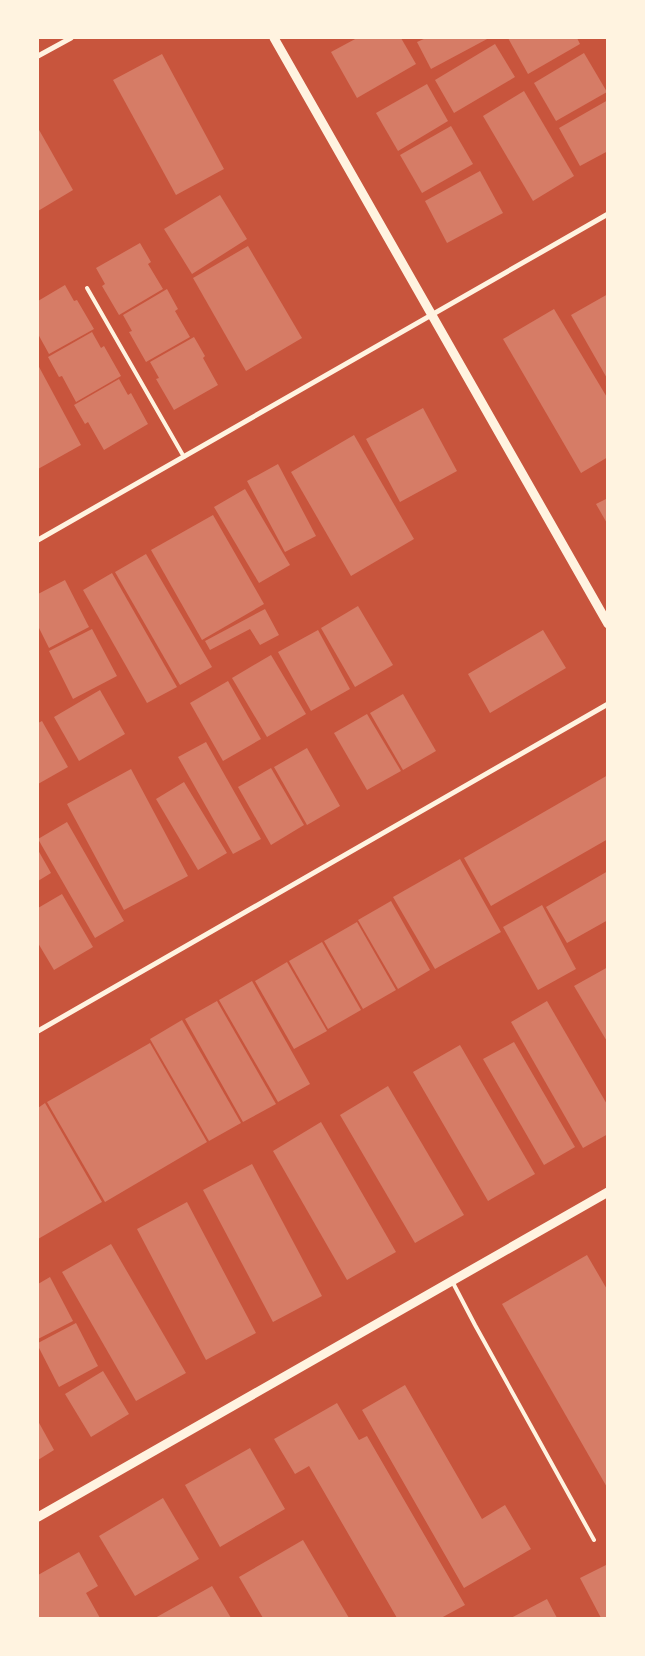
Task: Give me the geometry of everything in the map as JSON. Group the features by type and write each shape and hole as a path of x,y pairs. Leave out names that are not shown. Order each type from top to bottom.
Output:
{"street":[{"path":"38,56 70,38"},
{"path":"274,38 608,624"},
{"path":"38,540 608,214"},
{"path":"38,1030 608,704"},
{"path":"38,1517 608,1192"}],"lane":[{"path":"87,288 184,456"},
{"path":"452,1281 594,1540"}],"building":[{"path":"357,38 401,38 416,64 357,98 331,52"},
{"path":"426,38 489,38 431,69 417,42"},
{"path":"508,38 577,38 580,44 528,74"},
{"path":"495,44 515,77 454,113 435,80"},
{"path":"584,53 607,92 556,121 534,83"},
{"path":"162,54 224,169 176,195 113,80"},
{"path":"427,84 448,121 398,151 376,113"},
{"path":"524,91 574,176 533,201 483,116"},
{"path":"608,100 608,151 580,166 559,128"},
{"path":"451,126 473,164 422,193 400,155"},
{"path":"38,128 73,190 38,211"},
{"path":"480,171 503,213 447,243 425,201"},
{"path":"220,195 247,239 192,274 164,229"},
{"path":"140,243 151,262 148,264 163,289 119,315 102,286 105,284 96,268"},
{"path":"248,246 302,338 246,371 193,278"},
{"path":"65,285 74,301 77,300 94,329 49,354 38,334 38,301"},
{"path":"167,289 178,309 175,311 190,337 146,362 129,332 132,331 123,315"},
{"path":"608,294 608,380 571,315"},
{"path":"554,309 608,399 608,457 581,473 503,339"},
{"path":"92,332 101,348 104,346 121,376 76,402 62,376 59,377 48,357"},
{"path":"194,337 218,385 174,410 156,379 159,378 150,362"},
{"path":"38,365 81,445 38,469"},
{"path":"119,379 128,395 131,393 148,424 104,450 88,422 85,424 74,405"},
{"path":"423,408 457,471 400,502 366,439"},
{"path":"354,435 414,539 351,576 291,472"},
{"path":"278,464 316,536 285,552 247,481"},
{"path":"245,489 290,565 259,583 214,507"},
{"path":"608,498 608,525 596,504"},
{"path":"213,515 264,604 202,640 151,550"},
{"path":"146,554 212,667 180,685 115,572"},
{"path":"112,573 177,687 147,703 83,590"},
{"path":"65,580 89,627 49,648 38,626 38,594"},
{"path":"358,606 393,665 355,687 321,628"},
{"path":"265,609 279,635 260,645 250,629 210,650 205,641"},
{"path":"92,629 117,676 73,699 49,651"},
{"path":"318,630 350,689 311,711 278,652"},
{"path":"543,630 566,668 490,713 468,674"},
{"path":"271,655 306,714 267,737 232,678"},
{"path":"228,681 261,739 223,761 190,703"},
{"path":"100,690 125,734 79,761 54,717"},
{"path":"403,694 436,751 403,770 370,713"},
{"path":"367,714 401,771 367,790 334,733"},
{"path":"42,721 68,767 38,784 38,723"},
{"path":"206,742 261,839 233,854 178,757"},
{"path":"307,748 340,806 307,825 274,767"},
{"path":"271,768 304,825 271,845 238,787"},
{"path":"131,769 188,876 124,910 67,804"},
{"path":"608,775 608,839 491,906 464,858"},
{"path":"184,782 227,853 198,870 156,799"},
{"path":"67,822 124,921 95,938 38,839"},
{"path":"38,850 51,873 38,881"},
{"path":"460,859 501,932 435,969 393,897"},
{"path":"608,871 608,920 567,943 546,907"},
{"path":"62,894 93,947 54,970 38,943 38,908"},
{"path":"391,901 430,970 398,989 358,920"},
{"path":"542,905 576,969 538,990 503,927"},
{"path":"357,922 396,990 363,1009 324,941"},
{"path":"322,942 361,1010 328,1029 289,961"},
{"path":"287,962 327,1031 294,1049 255,981"},
{"path":"608,967 608,1043 574,986"},
{"path":"252,981 310,1084 278,1102 219,1000"},
{"path":"217,1001 276,1104 243,1122 185,1019"},
{"path":"547,1001 608,1106 608,1134 583,1148 511,1022"},
{"path":"182,1020 241,1123 209,1141 150,1039"},
{"path":"514,1042 575,1147 544,1165 483,1059"},
{"path":"150,1043 207,1142 105,1202 47,1102"},
{"path":"460,1045 535,1174 488,1201 413,1072"},
{"path":"388,1086 464,1215 415,1243 340,1115"},
{"path":"45,1103 102,1202 38,1239 38,1108"},
{"path":"321,1122 396,1252 347,1280 273,1151"},
{"path":"252,1164 322,1296 273,1322 203,1190"},
{"path":"187,1202 256,1333 206,1360 137,1229"},
{"path":"111,1244 186,1373 136,1401 62,1272"},
{"path":"587,1255 608,1291 608,1489 502,1304"},
{"path":"50,1277 73,1321 38,1339 38,1284"},
{"path":"76,1323 98,1366 59,1387 38,1343"},
{"path":"103,1371 129,1414 91,1437 65,1394"},
{"path":"405,1385 482,1519 505,1505 531,1549 464,1588 362,1410"},
{"path":"337,1403 359,1440 367,1436 465,1605 441,1618 397,1618 309,1466 295,1474 274,1439"},
{"path":"38,1421 54,1450 38,1460"},
{"path":"250,1448 285,1509 220,1547 185,1485"},
{"path":"163,1498 199,1559 135,1596 99,1536"},
{"path":"303,1540 349,1618 263,1618 239,1577"},
{"path":"79,1552 98,1586 86,1593 100,1618 38,1618 38,1575"},
{"path":"608,1564 608,1618 601,1618 580,1578"},
{"path":"212,1586 231,1618 155,1618"},
{"path":"547,1599 557,1618 511,1618"}]}
